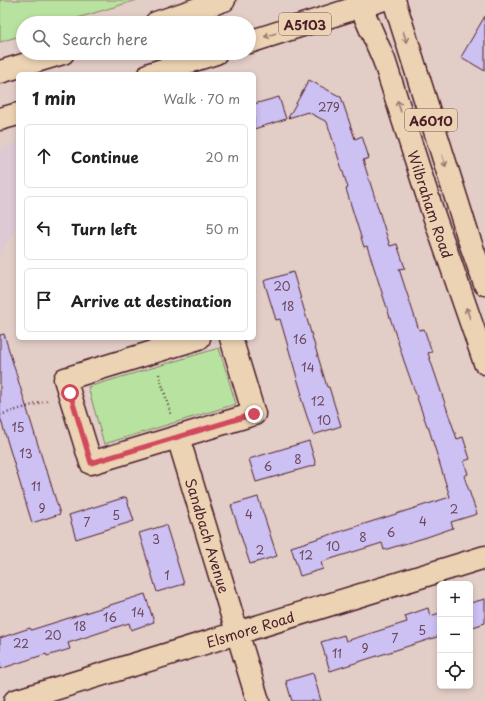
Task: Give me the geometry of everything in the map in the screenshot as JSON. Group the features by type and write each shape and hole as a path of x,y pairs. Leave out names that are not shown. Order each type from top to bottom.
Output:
{"main road":[{"path":"177,16 224,0"},
{"name":"Wilbraham Road","path":"394,0 469,239 485,284"},
{"name":"Wilbraham Road","path":"367,2 432,210 485,363"},
{"name":"A5103","path":"256,40 367,2"},
{"path":"0,72 40,60"},
{"path":"156,72 194,60"},
{"path":"0,119 16,115"},
{"path":"192,340 65,379 91,463 254,414 232,340"},
{"name":"Sandbach Avenue","path":"178,437 258,701"},
{"name":"Elsmore Road","path":"15,701 485,557"}],"path":[{"path":"152,352 178,437"},
{"path":"0,415 70,393"}],"shaded area":[{"path":"16,144 16,229 0,253 0,148"}],"green space":[{"path":"0,0 137,0 84,16 16,16 16,37 0,42"},
{"path":"219,348 236,404 104,444 88,387"}],"building":[{"path":"485,16 485,71 461,57"},
{"path":"309,80 341,97 355,139 362,136 369,158 363,160 390,246 397,244 405,268 399,269 419,330 424,329 432,352 428,353 457,439 463,437 470,459 464,461 468,474 464,476 477,514 451,522 453,528 427,537 384,550 382,543 321,562 323,569 300,576 291,547 450,497 428,426 404,361 367,246 364,247 346,189 348,188 327,122 308,112 288,118"},
{"path":"279,97 286,119 256,128 256,103"},
{"path":"293,272 327,387 329,387 341,426 313,435 300,395 302,395 280,319 276,320 264,281"},
{"path":"4,334 60,514 32,523 0,417 0,335"},
{"path":"309,441 316,465 256,482 249,459"},
{"path":"126,497 134,521 76,539 69,515"},
{"path":"258,497 277,556 250,564 231,505"},
{"path":"166,525 184,584 157,592 139,533"},
{"path":"145,594 154,622 131,630 129,623 68,643 70,649 47,656 46,654 0,669 0,638 30,628 31,630"},
{"path":"485,599 485,623 473,627 473,617 473,602"},
{"path":"428,608 430,616 437,614 437,637 330,671 321,642 344,635 346,641 407,622 405,616"},
{"path":"313,673 321,701 292,701 286,681"}],"route":[{"path":"70,393 91,463 254,414"}]}
